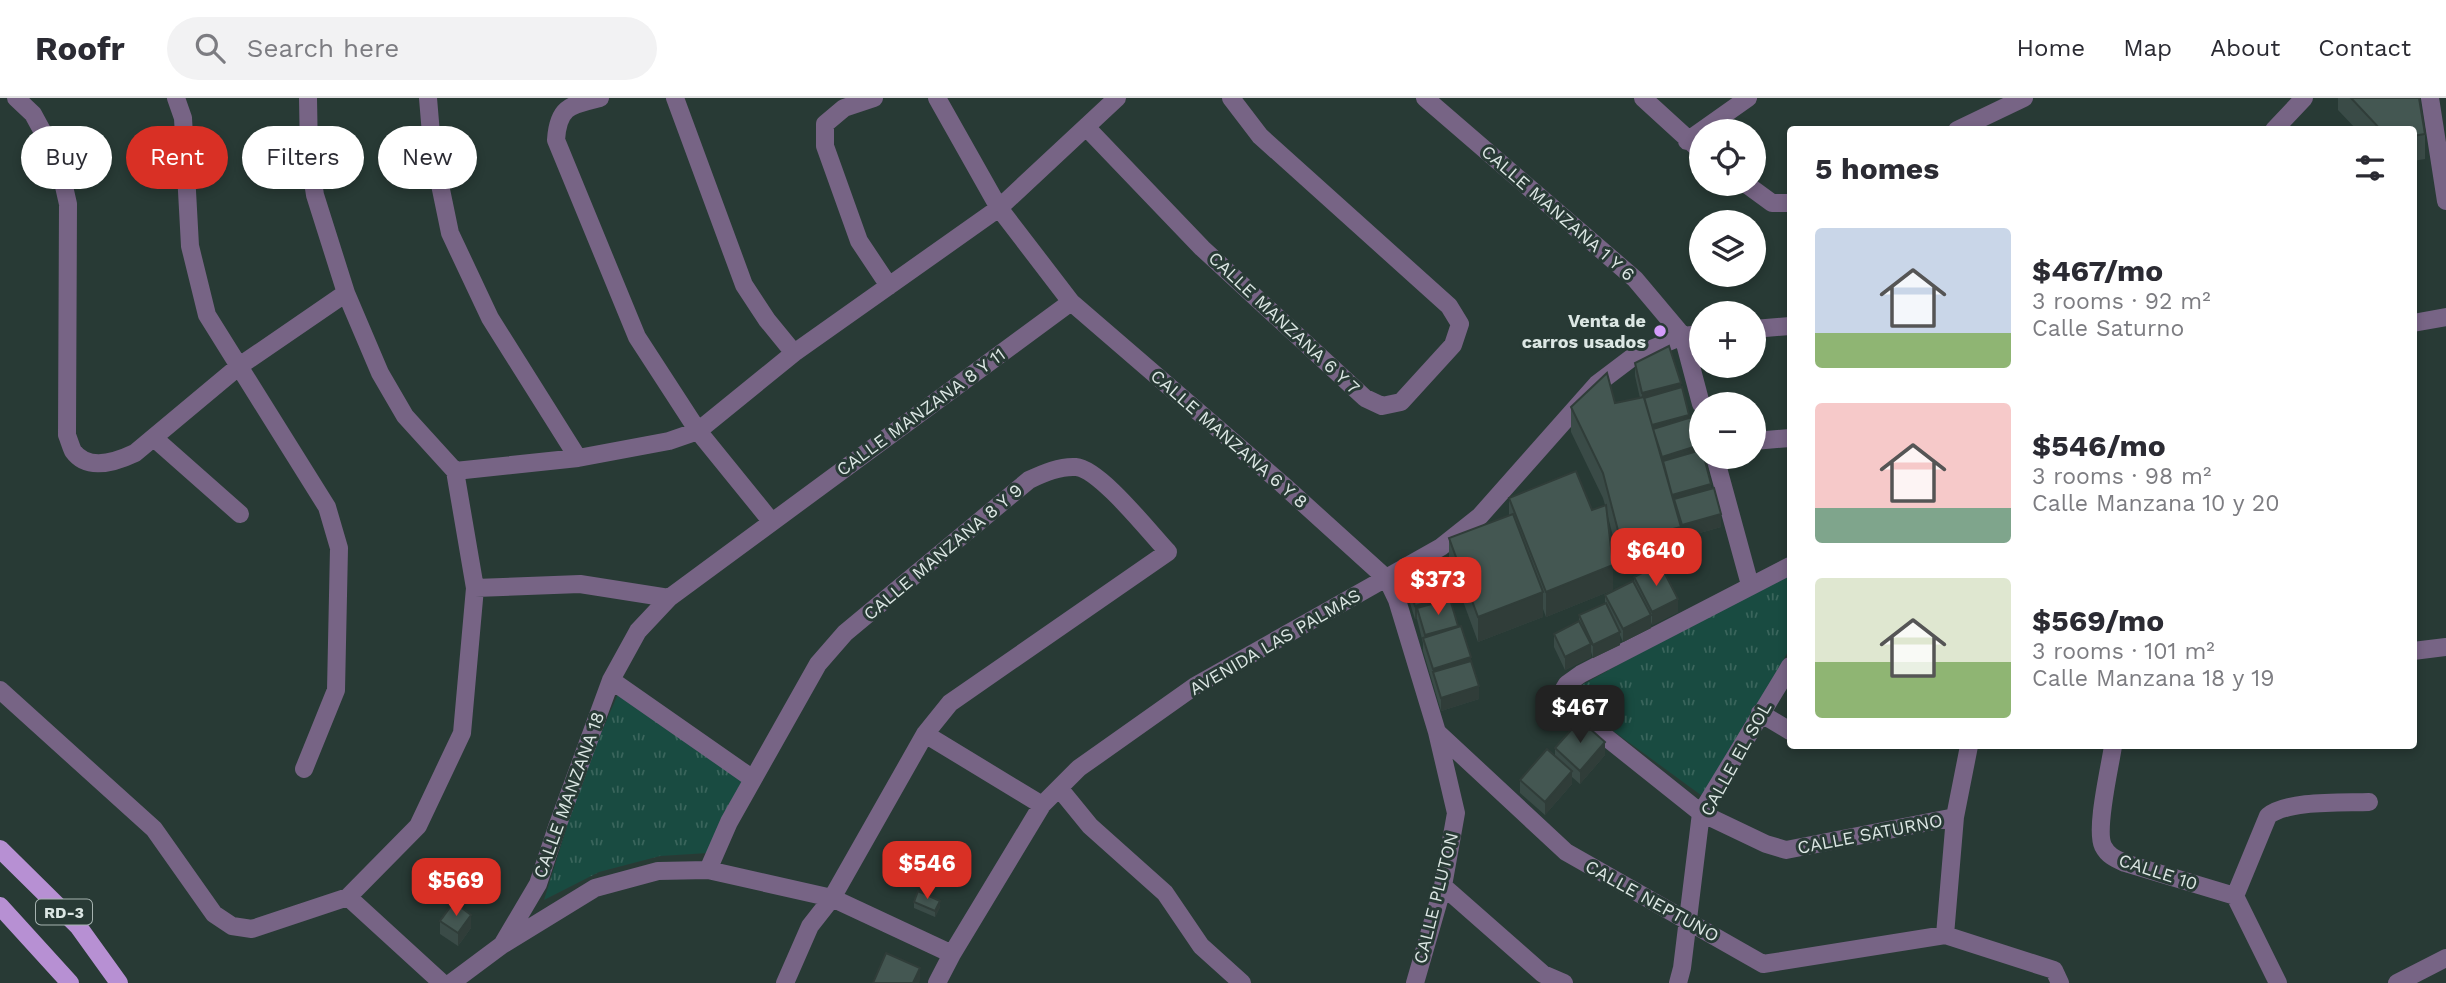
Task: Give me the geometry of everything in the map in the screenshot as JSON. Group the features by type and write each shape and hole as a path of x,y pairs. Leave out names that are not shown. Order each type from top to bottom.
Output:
{"main road":[{"name":"RD-3","path":"0,849 78,926 120,983"},
{"name":"RD-3","path":"0,906 70,983"}],"street":[{"path":"16,98 33,114 58,160 68,204 67,435 74,452 90,463 115,462 135,453 238,367 346,293"},
{"path":"176,98 183,118 190,246 207,315 327,507 339,548 336,690 304,769"},
{"path":"0,690 154,828 214,914 232,926 252,929 348,897 418,827 463,733 475,588 455,471 405,416 380,373 346,293 315,195 309,155 308,98"},
{"path":"428,98 432,146 450,233 489,318 578,458"},
{"path":"600,98 572,105 562,113 557,124 556,140 637,337 698,431 771,521"},
{"path":"675,98 744,285 767,320 794,353"},
{"path":"874,98 844,108 825,124 825,146 859,241 889,286"},
{"name":"CALLE MANZANA 6 Y 8","path":"937,98 999,208 1070,302 1282,484 1387,579"},
{"path":"455,471 578,458 669,441 698,431 794,353 999,208 1118,98"},
{"name":"CALLE MANZANA 6 Y 7","path":"1087,128 1202,248 1365,398 1382,406 1401,402 1453,345 1460,324 1449,306 1260,136 1231,98"},
{"name":"CALLE MANZANA 1 Y 6","path":"1425,98 1635,279 1689,332"},
{"path":"1643,98 1689,141"},
{"path":"1724,119 1748,98"},
{"path":"1966,126 2024,98"},
{"path":"2278,126 2304,98"},
{"path":"2430,98 2446,201"},
{"path":"1762,196 1772,203 1787,203"},
{"name":"CALLE MANZANA 8 Y 11","path":"669,598 1070,302"},
{"path":"2417,322 2446,317"},
{"path":"1766,328 1787,326"},
{"name":"AVENIDA LAS PALMAS","path":"937,983 1042,805 1079,768 1195,686 1441,547 1480,516 1597,384 1634,356 1689,336"},
{"path":"154,438 240,514"},
{"path":"1766,440 1787,438"},
{"name":"CALLE MANZANA 8 Y 9","path":"753,779 818,664 845,633 1029,480 1052,470 1078,467 1098,477 1168,552 950,703 925,734"},
{"path":"1718,469 1750,585 1787,567"},
{"path":"1387,579 1397,600 1437,732"},
{"path":"475,588 580,584 669,598"},
{"name":"CALLE SATURNO","path":"1750,585 1581,674 1567,684 1561,695 1562,702 1702,813 1766,844 1786,850 1955,817"},
{"name":"CALLE MANZANA 18","path":"502,944 538,884 556,827 611,680 638,631 669,598"},
{"path":"2417,651 2446,647"},
{"name":"CALLE EL SOL","path":"1678,983 1702,813 1787,671"},
{"path":"611,680 753,779 729,822 708,870"},
{"path":"1760,713 1787,729"},
{"name":"CALLE PLUTON","path":"1415,983 1443,886 1456,813 1437,732"},
{"name":"CALLE NEPTUNO","path":"1437,732 1566,852 1763,964 1945,935 2054,970 2059,980"},
{"path":"785,983 810,926 832,898 925,734 1042,805"},
{"path":"1945,935 1955,817 1968,749"},
{"name":"CALLE 10","path":"2113,749 2101,824 2104,848 2111,856 2125,863 2235,896"},
{"path":"1059,788 1090,826 1165,893 1201,946 1242,983"},
{"path":"2278,983 2235,896 2268,816 2304,806 2368,802"},
{"path":"451,983 502,944 595,888 657,870 708,870 832,898 952,954"},
{"path":"1443,886 1542,978 1564,983"},
{"path":"348,897 442,983"},
{"path":"2396,983 2446,958"}],"green space":[{"path":"1787,576 1787,653 1705,798 1564,695 1753,590"},
{"path":"618,694 747,782 708,853 660,856 599,872 544,900 583,775"}],"building":[{"path":"2351,98 2419,98 2425,134 2417,135 2417,126 2377,126"},
{"path":"1669,346 1681,383 1642,393 1635,363"},
{"path":"1607,373 1615,403 1644,397 1681,527 1621,542 1603,473 1571,407"},
{"path":"1682,387 1689,415 1652,425 1644,398"},
{"path":"1689,418 1689,448 1662,457 1653,429"},
{"path":"1689,453 1689,469 1707,469 1711,484 1672,495 1663,461"},
{"path":"1576,471 1592,510 1606,505 1613,565 1546,592 1509,498"},
{"path":"1714,488 1721,514 1682,525 1674,499"},
{"path":"1513,514 1543,592 1478,617 1449,538"},
{"path":"1442,563 1452,595 1415,606 1405,574"},
{"path":"1660,564 1678,599 1652,612 1634,577"},
{"path":"1633,581 1651,615 1623,629 1605,595"},
{"path":"1450,599 1458,626 1425,635 1417,608"},
{"path":"1606,603 1620,632 1593,645 1579,615"},
{"path":"1579,621 1591,644 1565,657 1554,634"},
{"path":"1461,626 1471,657 1433,669 1423,638"},
{"path":"1471,661 1479,686 1441,698 1433,672"},
{"path":"1580,720 1605,742 1580,771 1555,748"},
{"path":"1547,749 1572,771 1545,802 1520,780"},
{"path":"918,891 940,901 935,911 914,902"},
{"path":"454,902 471,915 458,933 440,921"},
{"path":"886,953 920,968 913,983 873,983"}],"place":[{"name":"Venta de carros usados","path":"1660,331"}]}
